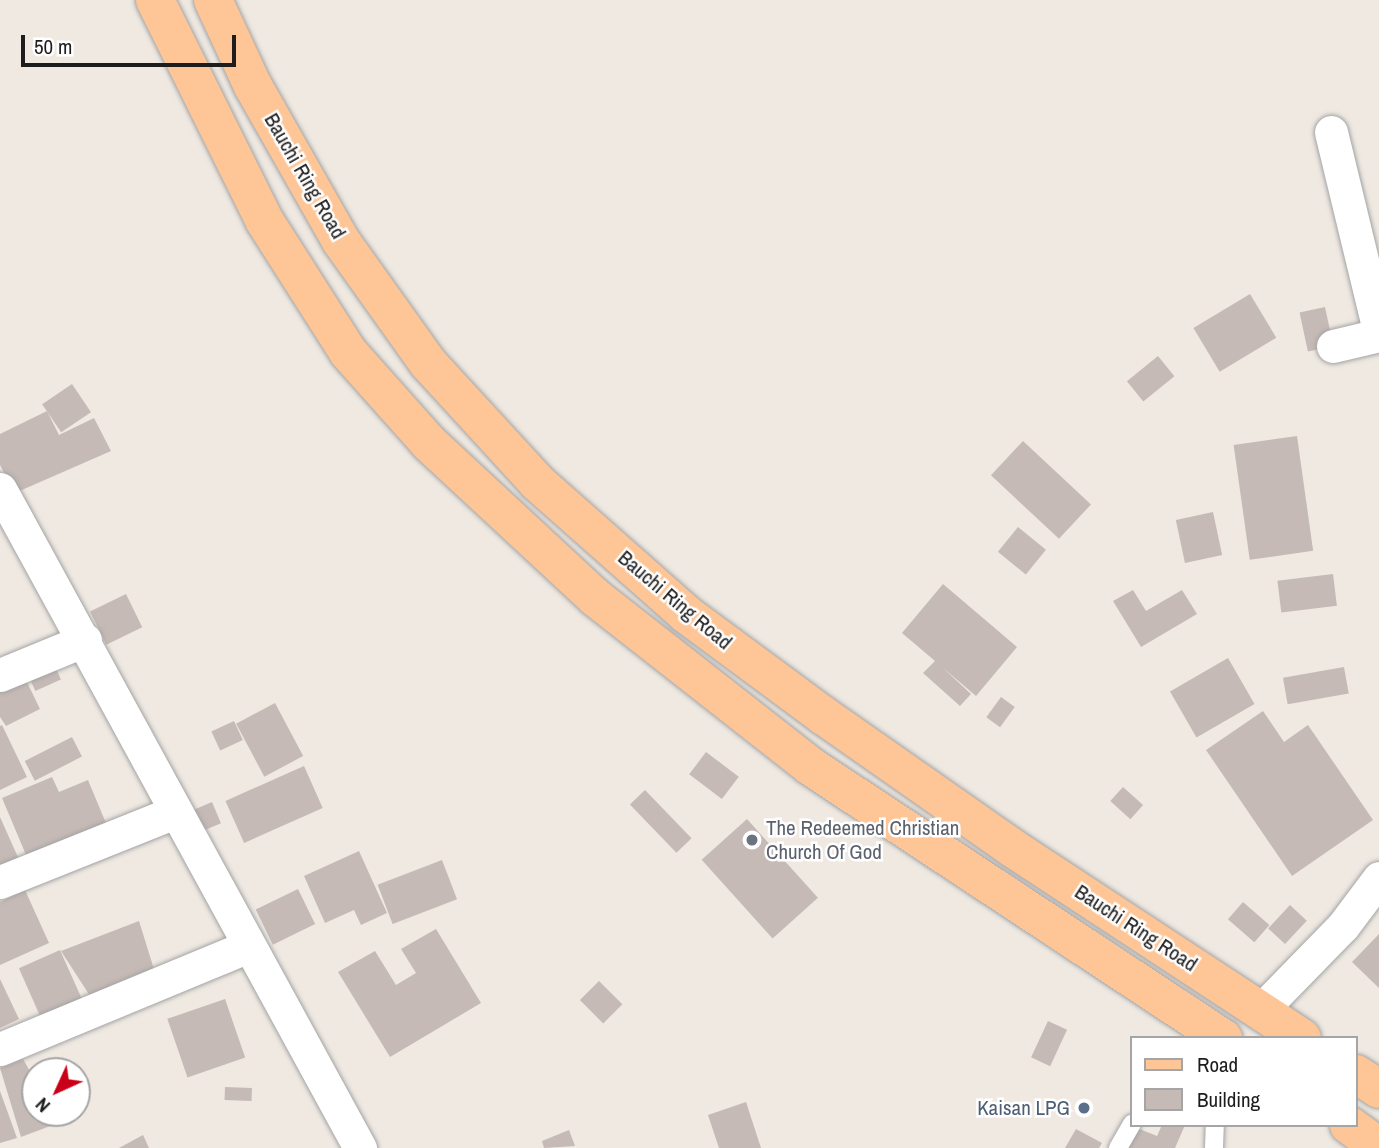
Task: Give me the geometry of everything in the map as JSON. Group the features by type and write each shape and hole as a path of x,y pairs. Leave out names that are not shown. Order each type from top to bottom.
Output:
{"main road":[{"name":"Bauchi Ring Road","path":"155,0 264,220 348,352 429,443 596,598 810,766 1200,1032"},
{"name":"Bauchi Ring Road","path":"214,0 253,86 341,241 428,363 537,482 686,614 824,716 1011,847 1299,1036"},
{"path":"1358,1075 1379,1089"},
{"path":"1352,1127 1379,1147"}],"street":[{"path":"1331,132 1379,330"},
{"path":"1334,346 1379,335"},
{"path":"0,489 85,640 175,812 360,1148"},
{"path":"0,675 85,640"},
{"path":"0,882 175,812"},
{"path":"1261,1010 1343,926 1379,878"},
{"path":"0,1049 249,946"}],"lane":[{"path":"1118,1148 1130,1127"},
{"path":"1214,1148 1215,1127"}],"building":[{"path":"1250,294 1276,338 1220,372 1193,328"},
{"path":"1325,307 1333,346 1308,352 1300,312"},
{"path":"1158,356 1174,376 1143,401 1127,381"},
{"path":"72,384 91,412 61,432 42,404"},
{"path":"47,411 59,435 94,418 111,451 15,493 0,465 0,434"},
{"path":"1297,436 1313,551 1250,560 1234,445"},
{"path":"1023,441 1091,504 1059,539 991,475"},
{"path":"1213,512 1222,555 1185,563 1176,520"},
{"path":"1018,527 1046,550 1026,575 998,552"},
{"path":"1333,574 1337,606 1281,613 1277,581"},
{"path":"943,584 1017,647 976,696 942,667 971,694 960,706 923,673 935,661 902,633"},
{"path":"1133,590 1146,611 1182,590 1197,614 1141,647 1113,601"},
{"path":"126,594 142,627 106,645 90,612"},
{"path":"1228,658 1254,704 1196,737 1170,692"},
{"path":"54,664 61,680 35,691 28,675"},
{"path":"1344,667 1349,694 1288,704 1283,678"},
{"path":"24,676 40,709 6,726 0,717 0,688"},
{"path":"1001,697 1015,707 1000,727 986,717"},
{"path":"275,703 303,756 264,777 236,724"},
{"path":"1263,711 1284,742 1308,725 1373,820 1292,876 1206,750"},
{"path":"234,721 243,740 220,751 211,732"},
{"path":"2,725 27,777 0,790 0,726"},
{"path":"72,737 82,757 35,781 25,761"},
{"path":"706,752 739,777 722,799 689,774"},
{"path":"304,766 323,808 244,843 225,801"},
{"path":"52,777 59,792 88,780 108,828 29,862 2,798"},
{"path":"1123,787 1143,805 1130,819 1110,801"},
{"path":"645,790 692,838 676,853 630,805"},
{"path":"212,802 221,823 197,833 188,812"},
{"path":"0,817 21,864 0,874"},
{"path":"747,819 818,898 773,939 702,860"},
{"path":"359,851 387,913 361,925 354,910 325,923 304,876"},
{"path":"442,860 457,899 393,924 378,885"},
{"path":"298,889 315,924 273,945 256,910"},
{"path":"25,890 49,943 0,965 0,902"},
{"path":"1243,902 1269,925 1254,942 1228,919"},
{"path":"1290,905 1307,921 1285,944 1268,928"},
{"path":"139,921 157,979 92,999 61,951"},
{"path":"436,929 481,1003 390,1057 338,972 375,951 396,985 416,973 401,949"},
{"path":"1379,934 1379,988 1352,962"},
{"path":"60,950 82,999 41,1018 19,968"},
{"path":"0,979 19,1019 0,1028"},
{"path":"599,981 622,1004 603,1023 580,1000"},
{"path":"225,999 245,1058 188,1077 167,1019"},
{"path":"1048,1021 1067,1030 1050,1066 1031,1057"},
{"path":"21,1060 21,1127 48,1127 21,1137 0,1068"},
{"path":"225,1087 252,1088 252,1101 225,1100"},
{"path":"0,1091 17,1138 0,1143"},
{"path":"746,1102 761,1148 719,1148 708,1115"},
{"path":"1161,1127 1184,1127 1175,1148 1128,1148 1137,1128 1157,1136"},
{"path":"1076,1129 1102,1143 1099,1148 1065,1148"},
{"path":"569,1130 575,1146 544,1148 542,1141"},
{"path":"143,1135 149,1148 119,1148"}],"place":[{"name":"The Redeemed Christian Church Of God","path":"752,840"},
{"name":"Kaisan LPG","path":"1084,1108"}]}
